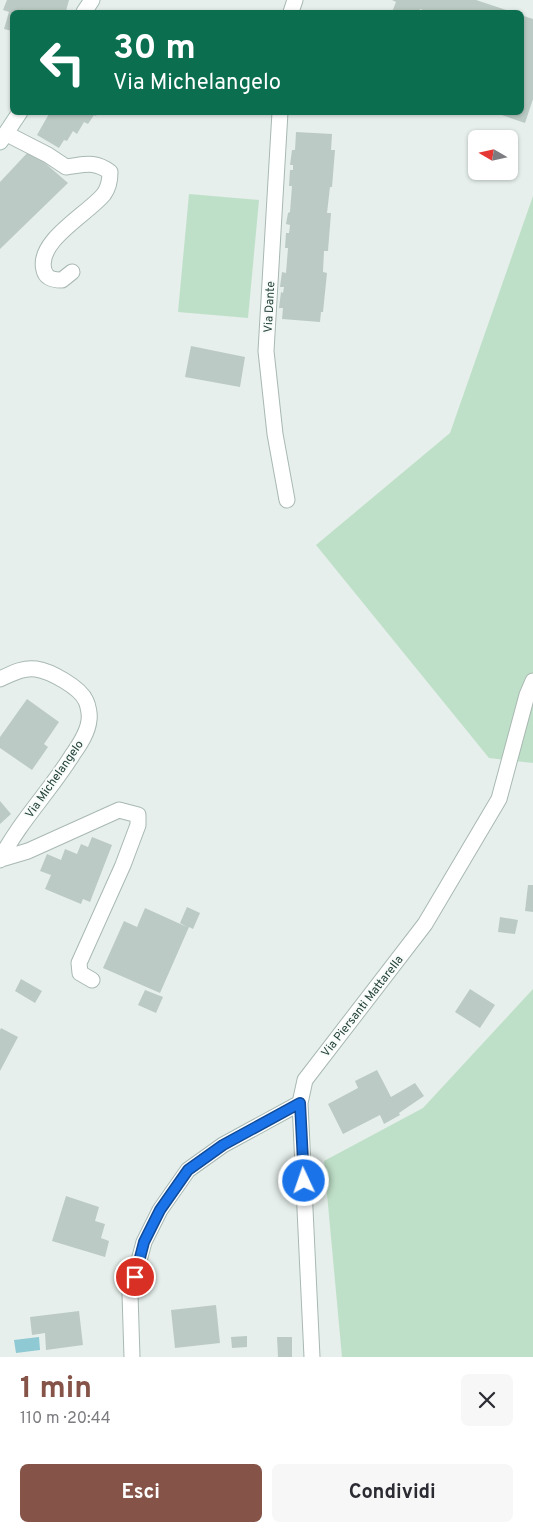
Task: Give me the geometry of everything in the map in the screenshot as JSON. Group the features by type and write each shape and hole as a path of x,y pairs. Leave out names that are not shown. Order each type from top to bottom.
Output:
{"street":[{"path":"18,115 3,138 48,155 66,167 91,164 102,166 110,172 110,185 102,196 50,243 44,256 43,269 52,280 62,280 72,272"},
{"name":"Via Dante","path":"280,115 266,351 275,434 287,500"},
{"name":"Via Michelangelo","path":"0,679 16,671 36,669 59,678 73,687 86,701 89,719 84,736 60,776 8,845 0,860"},
{"name":"Via Piersanti Mattarella","path":"312,1357 300,1103 305,1080 426,924 499,799 527,695 533,681"},
{"path":"0,860 28,851 119,810 138,815 138,825 79,963 80,973 92,980"},
{"path":"132,1357 130,1294 144,1242 160,1210 188,1170 223,1145 300,1103"}],"green space":[{"path":"189,194 259,200 248,318 178,312"},
{"path":"533,196 533,763 489,758 316,545 450,433"},
{"path":"533,989 533,1357 342,1357 324,1161 423,1108"}],"water":[{"path":"39,1337 40,1350 16,1353 14,1340"}],"building":[{"path":"7,0 69,0 66,10 10,10 10,30 4,29 9,12 3,10"},
{"path":"392,0 476,0 506,10 393,10 396,2"},
{"path":"524,16 533,19 533,99 525,123 502,115 524,115"},
{"path":"48,115 94,115 88,124 84,122 77,134 73,131 67,141 64,140 59,148 37,135"},
{"path":"296,132 332,134 331,150 335,150 332,187 330,187 327,213 331,213 328,251 324,251 323,272 327,273 323,312 321,312 320,322 282,319 283,308 279,308 281,292 283,293 284,287 280,287 282,272 286,273 288,248 285,248 286,233 289,233 290,225 286,224 288,213 290,212 292,186 289,186 290,170 293,170 293,165 290,165 292,150 295,150"},
{"path":"30,150 68,183 0,249 0,182"},
{"path":"191,346 245,357 240,387 185,377"},
{"path":"27,699 59,722 44,744 48,747 32,770 0,748 0,737"},
{"path":"0,801 11,814 0,824"},
{"path":"92,837 112,845 90,902 83,899 81,904 45,889 51,875 40,871 47,854 61,860 65,849 77,854 81,844 88,847"},
{"path":"528,885 533,885 533,912 525,911"},
{"path":"187,907 200,913 193,929 189,927 160,993 103,968 124,921 137,927 145,908 187,927 180,923"},
{"path":"500,917 518,920 515,934 498,932"},
{"path":"21,979 42,991 35,1003 15,991"},
{"path":"470,989 495,1005 480,1028 455,1012"},
{"path":"145,990 163,997 156,1013 138,1005"},
{"path":"1,1028 18,1037 0,1071 0,1030"},
{"path":"377,1070 391,1097 415,1083 424,1096 399,1113 400,1115 384,1124 380,1115 343,1134 328,1104 358,1088 355,1081"},
{"path":"66,1196 99,1207 95,1221 105,1224 101,1238 109,1241 105,1257 52,1241"},
{"path":"216,1305 220,1343 175,1348 171,1310"},
{"path":"79,1311 83,1345 46,1350 45,1333 32,1335 30,1317"},
{"path":"247,1336 247,1347 232,1348 231,1337"},
{"path":"277,1337 292,1337 292,1357 278,1357"}],"route":[{"path":"135,1277 144,1242 160,1210 188,1170 223,1145 300,1103 304,1181"}]}
